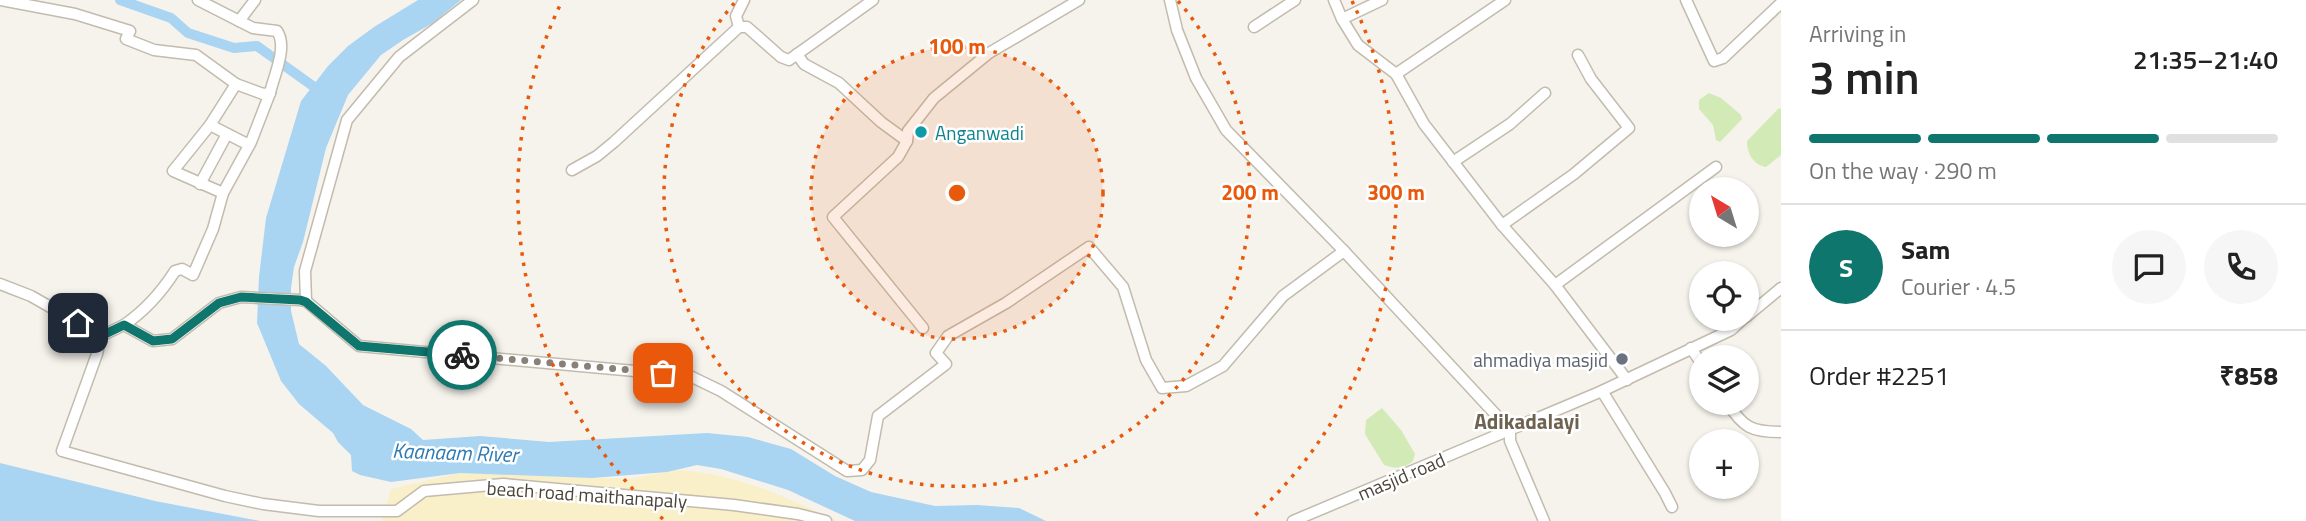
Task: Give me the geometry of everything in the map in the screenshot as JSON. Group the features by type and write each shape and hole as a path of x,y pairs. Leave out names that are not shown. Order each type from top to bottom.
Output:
{"street":[{"path":"1,0 75,14 131,31 126,39 132,43 154,50 196,55 236,84 263,94 270,93"},
{"path":"0,284 32,296 101,336 144,311 175,271 182,269 193,275 213,229 223,194 249,145 270,93 282,43 277,31 253,28 198,0"},
{"path":"239,21 255,0"},
{"path":"303,301 305,271 347,120 399,57 474,0"},
{"path":"739,27 736,16 744,0"},
{"path":"572,170 597,156 614,142 739,27 747,27 781,57 789,60 873,0"},
{"path":"923,328 833,217 898,156 907,141 908,131 934,98 989,53 1079,0"},
{"path":"1170,0 1177,30 1196,78 1226,130 1344,251 1510,430 1510,441 1544,521"},
{"path":"1254,27 1295,0"},
{"path":"1334,0 1358,45 1396,74 1424,124 1453,163 1555,285 1627,380"},
{"path":"1342,19 1382,0"},
{"path":"1396,74 1505,0"},
{"path":"1686,0 1714,61 1723,58 1781,3"},
{"path":"797,54 803,64 839,83 881,122 907,141"},
{"path":"1503,225 1574,174 1629,128 1591,79 1578,55"},
{"path":"223,194 173,171 210,125 236,84"},
{"path":"1453,163 1510,124 1545,93"},
{"path":"210,125 249,145"},
{"path":"200,184 227,134"},
{"path":"1555,285 1716,167"},
{"path":"124,325 153,341 172,339 219,303 241,297 303,301 359,346 690,376 721,391 847,471 862,470 870,460 878,416 946,364 936,353 948,336 1006,303 1089,247 1123,287 1146,360 1162,388 1186,386 1223,366 1283,296 1344,251"},
{"name":"masjid road","path":"1759,306 1781,288"},
{"name":"masjid road","path":"1698,345 1729,331"},
{"name":"beach road maithanapaly","path":"101,336 62,451 225,496 319,511 379,512 397,511 424,491 503,484 734,505 827,521"},
{"name":"masjid road","path":"1293,521 1627,380 1689,349"},
{"path":"1601,391 1672,507"},
{"path":"1738,415 1750,429 1781,432"}],"green space":[{"path":"1709,93 1721,98 1741,115 1742,119 1720,142 1716,140 1713,125 1699,109 1699,100"},
{"path":"1779,108 1781,155 1766,167 1752,158 1747,141"},
{"path":"1382,408 1401,430 1415,454 1413,461 1406,466 1396,468 1384,465 1365,434 1366,420"}],"sand":[{"path":"676,470 718,476 759,487 837,521 382,521 391,489 460,473 628,479"}],"water":[{"name":"Kaanaam River","path":"418,0 461,0 433,23 381,55 348,95 326,148 303,242 294,267 291,288 291,311 299,344 326,366 363,405 411,429 423,440 480,436 549,442 707,433 748,437 791,449 835,476 871,492 935,506 1019,508 1046,521 855,521 788,490 721,469 697,465 667,472 592,478 460,473 391,482 352,471 351,455 333,433 299,404 281,381 257,323 266,218 301,101 328,66 348,46"},
{"path":"0,463 155,501 260,521 0,521"}],"waterway":[{"path":"120,0 171,18 188,33 234,48 257,46 324,94"}],"way so far":[{"path":"462,355 663,373"}],"place":[{"name":"Anganwadi","path":"921,132"},
{"name":"ahmadiya masjid","path":"1622,359"}],"district":[{"name":"Adikadalayi","path":"1527,421"}],"route":[{"path":"78,323 101,336 124,325 153,341 172,339 219,303 241,297 300,300 306,302 359,346 462,355"}]}
